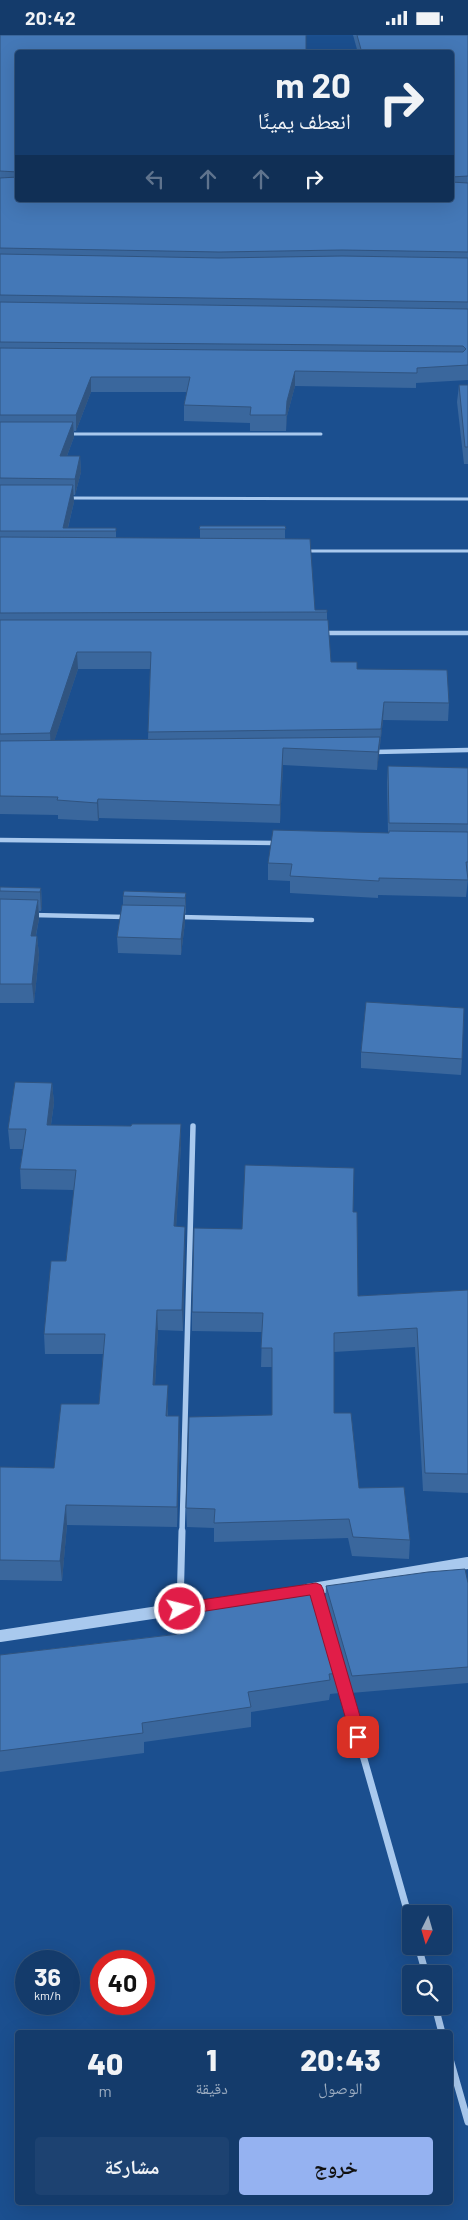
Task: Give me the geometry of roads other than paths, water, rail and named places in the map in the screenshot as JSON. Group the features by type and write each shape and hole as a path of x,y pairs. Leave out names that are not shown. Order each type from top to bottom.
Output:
{"street":[{"path":"68,434 321,434"},
{"path":"60,499 468,499"},
{"path":"299,551 468,551"},
{"path":"319,633 468,633"},
{"path":"368,752 468,750"},
{"path":"0,840 279,843"},
{"path":"29,915 136,917"},
{"path":"175,917 312,920"},
{"path":"180,1609 193,1126"},
{"path":"296,1592 317,1594 468,1563"},
{"path":"0,1636 199,1606"},
{"path":"338,1665 406,1905"},
{"path":"437,2015 441,2030"},
{"path":"453,2070 468,2122"}]}
